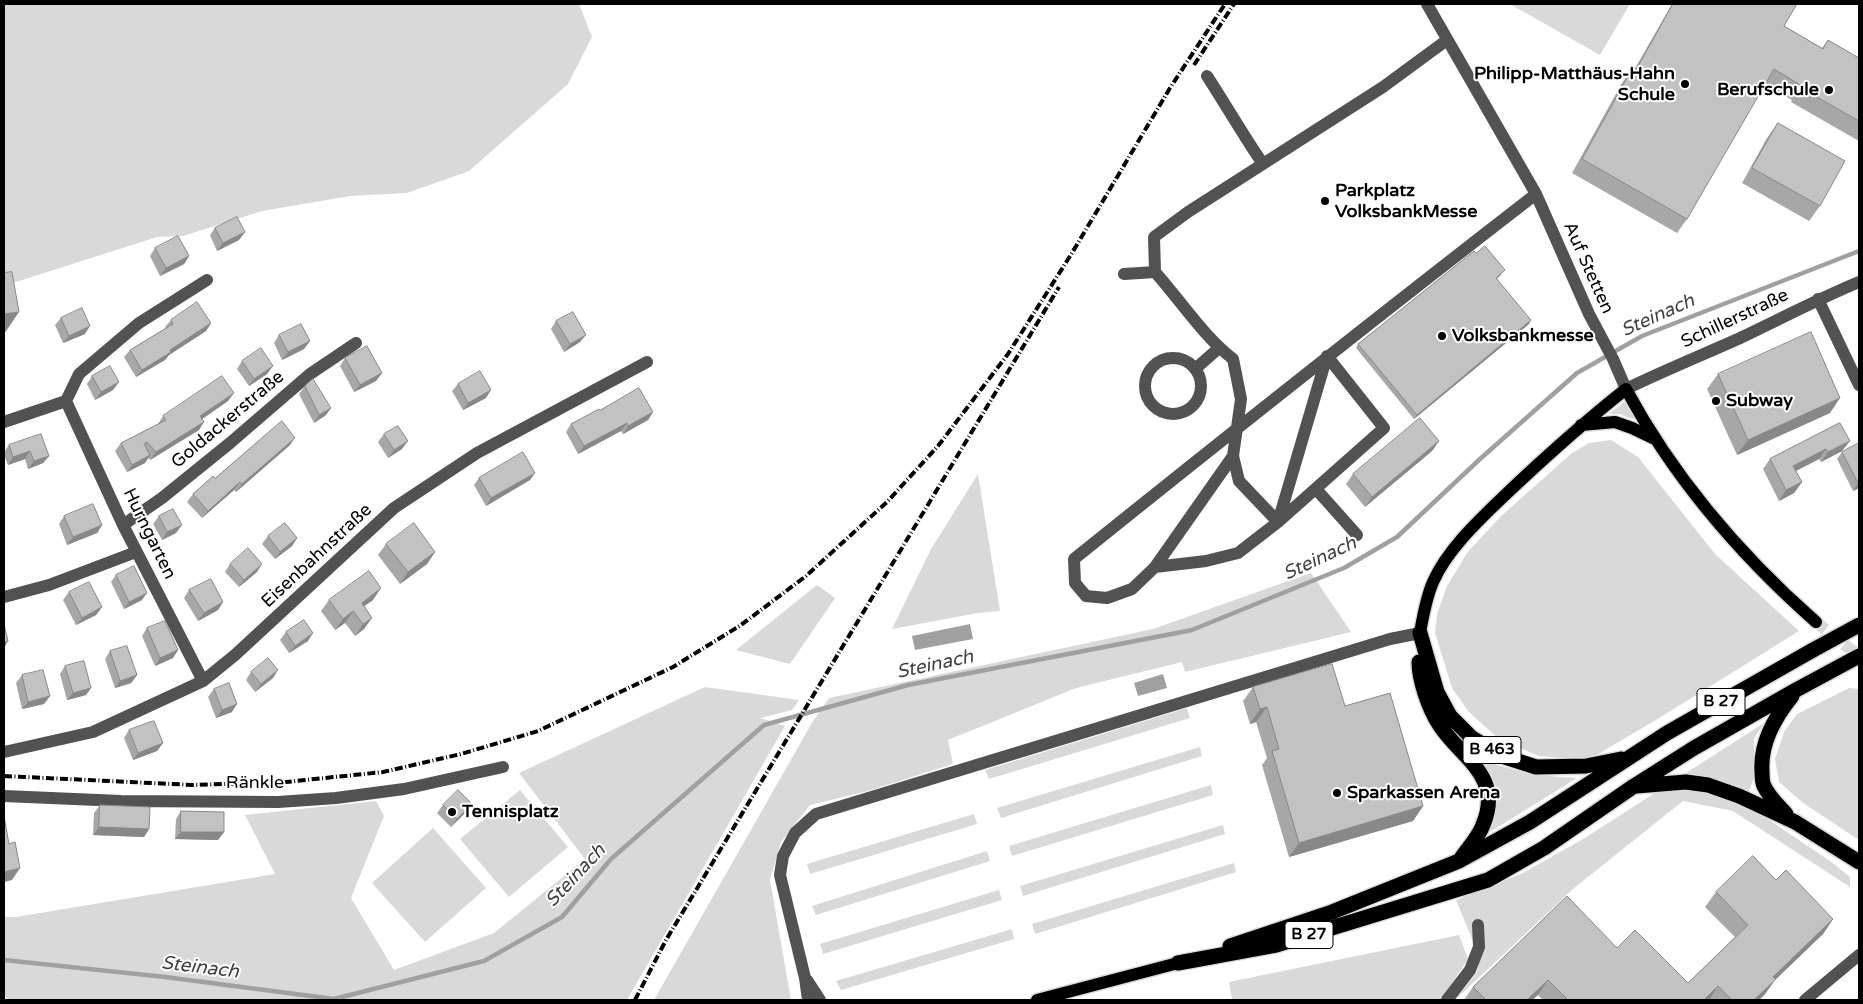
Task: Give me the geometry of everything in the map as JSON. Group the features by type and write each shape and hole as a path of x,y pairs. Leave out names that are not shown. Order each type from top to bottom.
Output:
{"highway":[{"name":"B 27","path":"1178,963 1332,912 1434,873 1459,861 1530,822 1667,733 1859,625"},
{"name":"B 463","path":"1420,633 1437,692 1450,716 1472,738 1502,756 1536,767 1586,766 1630,757"},
{"path":"1420,633 1419,665 1425,691 1439,723 1476,766 1486,784 1489,804 1484,824 1459,861"},
{"name":"B 27","path":"1178,963 1276,945 1488,880 1544,848 1634,786 1694,748 1859,656"},
{"path":"1795,822 1774,801 1763,785 1761,761 1768,735 1779,712 1796,690"},
{"path":"1634,786 1686,782 1708,785 1739,796 1795,822 1858,861"}],"main road":[{"name":"B 463","path":"1420,633 1424,611 1434,580 1456,546 1514,487 1581,425 1626,389"},
{"name":"Auf Stetten","path":"1626,389 1654,439 1695,496 1786,596 1816,622"},
{"path":"1581,425 1615,422 1654,439"},
{"name":"B 27","path":"1037,1000 1178,963"}],"street":[{"name":"Auf Stetten","path":"1427,4 1536,194 1597,330 1613,359 1626,389"},
{"path":"1278,522 1239,481 1233,456 1241,399 1233,359 1219,348 1155,272 1154,237 1188,212 1383,87 1447,40"},
{"path":"1207,76 1243,136 1263,164"},
{"path":"1233,456 1155,567 1132,589 1107,598 1086,596 1075,583 1074,559 1327,356 1536,194"},
{"path":"1124,274 1155,272"},
{"path":"4,422 66,401 79,374 139,323 207,280"},
{"name":"Schillerstraße","path":"1626,389 1818,299 1859,282"},
{"path":"1818,299 1859,385"},
{"name":"Goldackerstraße","path":"123,526 177,486 310,374 356,343"},
{"path":"1196,369 1219,348"},
{"path":"1155,567 1206,561 1238,553 1278,522 1384,428 1327,356"},
{"path":"1278,522 1327,356"},
{"path":"1166,358 1177,358 1188,362 1196,369 1200,380 1200,390 1197,401 1189,409 1179,413 1168,413 1158,410 1150,402 1145,392 1145,381 1149,371 1156,363 1166,358"},
{"name":"Eisenbahnstraße","path":"4,752 93,732 203,681 235,655 394,508 477,453 647,362"},
{"name":"Hurngarten","path":"66,401 123,526 203,681"},
{"path":"1316,489 1357,535"},
{"path":"4,597 49,585 136,552"},
{"path":"808,1000 805,978 780,875 783,856 795,833 816,814 1390,639 1420,633"},
{"name":"Ränkle","path":"4,796 121,801 278,802 336,798 404,789 503,767"},
{"path":"1447,1000 1470,970 1479,948 1478,925"},
{"path":"1805,1000 1859,955"},
{"path":"805,978 820,1000"}],"shaded area":[{"path":"4,4 579,4 592,37 568,84 469,171 407,193 350,196 262,211 183,236 157,237 16,282 4,283"},
{"path":"1510,4 1630,4 1600,55"},
{"path":"1625,401 1636,420 1619,414 1609,414"},
{"path":"1611,440 1638,457 1715,554 1799,631 1588,760 1539,756 1499,739 1469,712 1452,688 1435,633 1437,614 1447,586 1467,553 1500,517 1572,453 1589,443"},
{"path":"978,474 1000,611 978,613 892,629 931,549"},
{"path":"1311,573 1351,632 1185,672 1182,662 1076,688 948,740 953,764 868,791 810,805 781,842 770,880 791,1000 654,1000 813,721 829,698 1153,629"},
{"path":"817,585 835,598 790,664 736,650"},
{"path":"970,624 973,639 915,650 912,636"},
{"path":"1163,674 1167,688 1138,696 1134,683"},
{"path":"705,687 799,700 792,710 760,718 785,726 627,1000 11,1000 4,997 4,917 16,917 275,874 245,815 376,801 384,816 351,898 394,970 494,933 585,859 519,773"},
{"path":"1849,688 1859,689 1859,840 1803,803 1779,782 1775,759 1784,732 1797,714"},
{"path":"1187,708 1190,718 989,779 985,770"},
{"path":"1764,723 1754,739 1754,778 1744,803 1830,861 1850,877 1850,887 1733,811 1683,801 1573,889 1455,1000 1477,972 1480,958 1456,900 1521,874 1583,839"},
{"path":"1200,747 1202,756 1001,818 997,808"},
{"path":"1477,753 1497,765 1533,775 1577,778 1490,832 1497,802 1492,776"},
{"path":"1211,785 1213,795 1012,856 1009,846"},
{"path":"520,790 568,847 509,897 460,839"},
{"path":"974,814 977,824 810,874 807,864"},
{"path":"1223,825 1225,834 1023,896 1020,886"},
{"path":"433,828 486,888 425,942 372,883"},
{"path":"987,851 990,861 816,915 812,906"},
{"path":"1234,863 1236,872 1035,934 1032,924"},
{"path":"999,890 1002,900 823,954 820,944"},
{"path":"1012,929 1014,939 841,990 836,981"},
{"path":"1459,935 1468,959 1441,1000 1232,1000 1229,982"}],"building":[{"path":"1673,4 1797,4 1784,26 1823,49 1828,40 1859,58 1859,121 1801,88 1802,86 1774,69 1687,219 1582,159 1632,69 1635,71"},
{"path":"1778,123 1845,161 1820,206 1752,168"},
{"path":"237,217 245,232 223,243 215,228"},
{"path":"178,236 189,256 166,268 155,248"},
{"name":"Volksbankmesse","path":"1485,246 1505,270 1496,278 1531,320 1417,415 1358,344 1474,251 1476,253"},
{"path":"12,272 19,312 4,314 4,273"},
{"path":"197,302 211,323 142,370 130,350 173,324 171,320"},
{"path":"82,308 90,326 69,336 61,318"},
{"path":"573,312 586,335 570,344 556,321"},
{"path":"301,324 310,341 288,352 279,335"},
{"path":"1811,332 1840,398 1748,440 1718,374"},
{"path":"367,346 382,373 360,385 345,358"},
{"path":"261,348 273,366 254,379 242,361"},
{"path":"110,366 119,382 101,392 92,376"},
{"path":"480,371 491,390 468,403 458,384"},
{"path":"222,376 234,393 200,416 204,422 156,452 147,442 144,444 150,455 132,465 121,443 166,420 163,416"},
{"path":"313,379 331,408 319,415 305,386"},
{"path":"639,388 653,412 628,426 627,423 584,446 571,424"},
{"path":"1420,418 1439,441 1372,497 1353,474"},
{"path":"282,421 295,438 242,484 240,482 208,511 193,494 213,476 215,478"},
{"path":"1840,423 1850,441 1828,452 1826,449 1793,466 1802,482 1786,490 1770,459"},
{"path":"398,426 408,441 394,450 384,434"},
{"path":"41,434 49,456 34,461 30,451 13,457 9,445"},
{"path":"1859,443 1859,483 1858,483 1842,452"},
{"path":"523,452 535,473 491,498 479,478"},
{"path":"93,504 102,525 73,537 64,516"},
{"path":"173,509 182,525 167,532 159,516"},
{"path":"285,523 297,538 280,552 268,536"},
{"path":"414,523 435,552 408,572 386,544"},
{"path":"248,548 262,564 244,580 230,564"},
{"path":"134,566 147,593 129,602 116,575"},
{"path":"369,571 381,588 362,603 372,618 363,624 353,611 343,619 329,600"},
{"path":"211,579 223,602 204,613 189,590"},
{"path":"89,582 102,607 82,618 69,592"},
{"path":"304,620 313,633 295,646 286,632"},
{"path":"165,621 178,650 160,658 147,628"},
{"path":"4,624 8,641 4,642"},
{"path":"127,646 137,675 120,681 110,651"},
{"path":"268,658 278,670 261,684 251,672"},
{"path":"84,661 91,688 73,693 65,666"},
{"name":"Sparkassen Arena","path":"1332,664 1345,706 1390,693 1423,806 1299,843 1272,751 1279,749 1267,707 1260,709 1253,687"},
{"path":"43,670 50,696 28,702 22,675"},
{"path":"229,683 237,704 222,710 214,689"},
{"path":"154,721 163,743 138,753 129,730"},
{"path":"458,790 472,804 457,819 443,805"},
{"path":"100,805 150,807 149,829 99,827"},
{"path":"181,811 224,812 224,832 181,832"},
{"path":"4,816 9,844 15,842 20,868 4,872"},
{"path":"1753,856 1776,880 1786,870 1833,919 1773,977 1776,979 1754,1000 1732,1000 1718,986 1704,1000 1568,1000 1548,980 1527,1000 1486,1000 1473,987 1567,896 1617,948 1635,930 1688,983 1748,925 1716,892"}],"waterway":[{"name":"Steinach","path":"4,960 165,977 334,999 484,961 562,917 611,859 764,725 908,685 1192,630 1344,568 1397,537 1480,459 1577,373 1642,336 1859,251"}],"tunnel":[{"path":"1816,622 1859,656"}],"railway":[{"path":"4,776 193,785 286,782 383,772 461,754 538,731 673,667 741,625 806,576 887,502 938,446 1008,354 1072,253 1170,88 1225,4"},
{"path":"1194,65 1234,4"},
{"path":"635,1000 666,940 1059,287"}],"place":[{"name":"Philipp-Matthäus-Hahn Schule","path":"1685,84"},
{"name":"Berufschule","path":"1829,90"},
{"name":"Parkplatz VolksbankMesse","path":"1325,201"},
{"name":"Volksbankmesse","path":"1442,336"},
{"name":"Subway","path":"1716,401"},
{"name":"Sparkassen Arena","path":"1337,793"},
{"name":"Tennisplatz","path":"452,812"}]}
